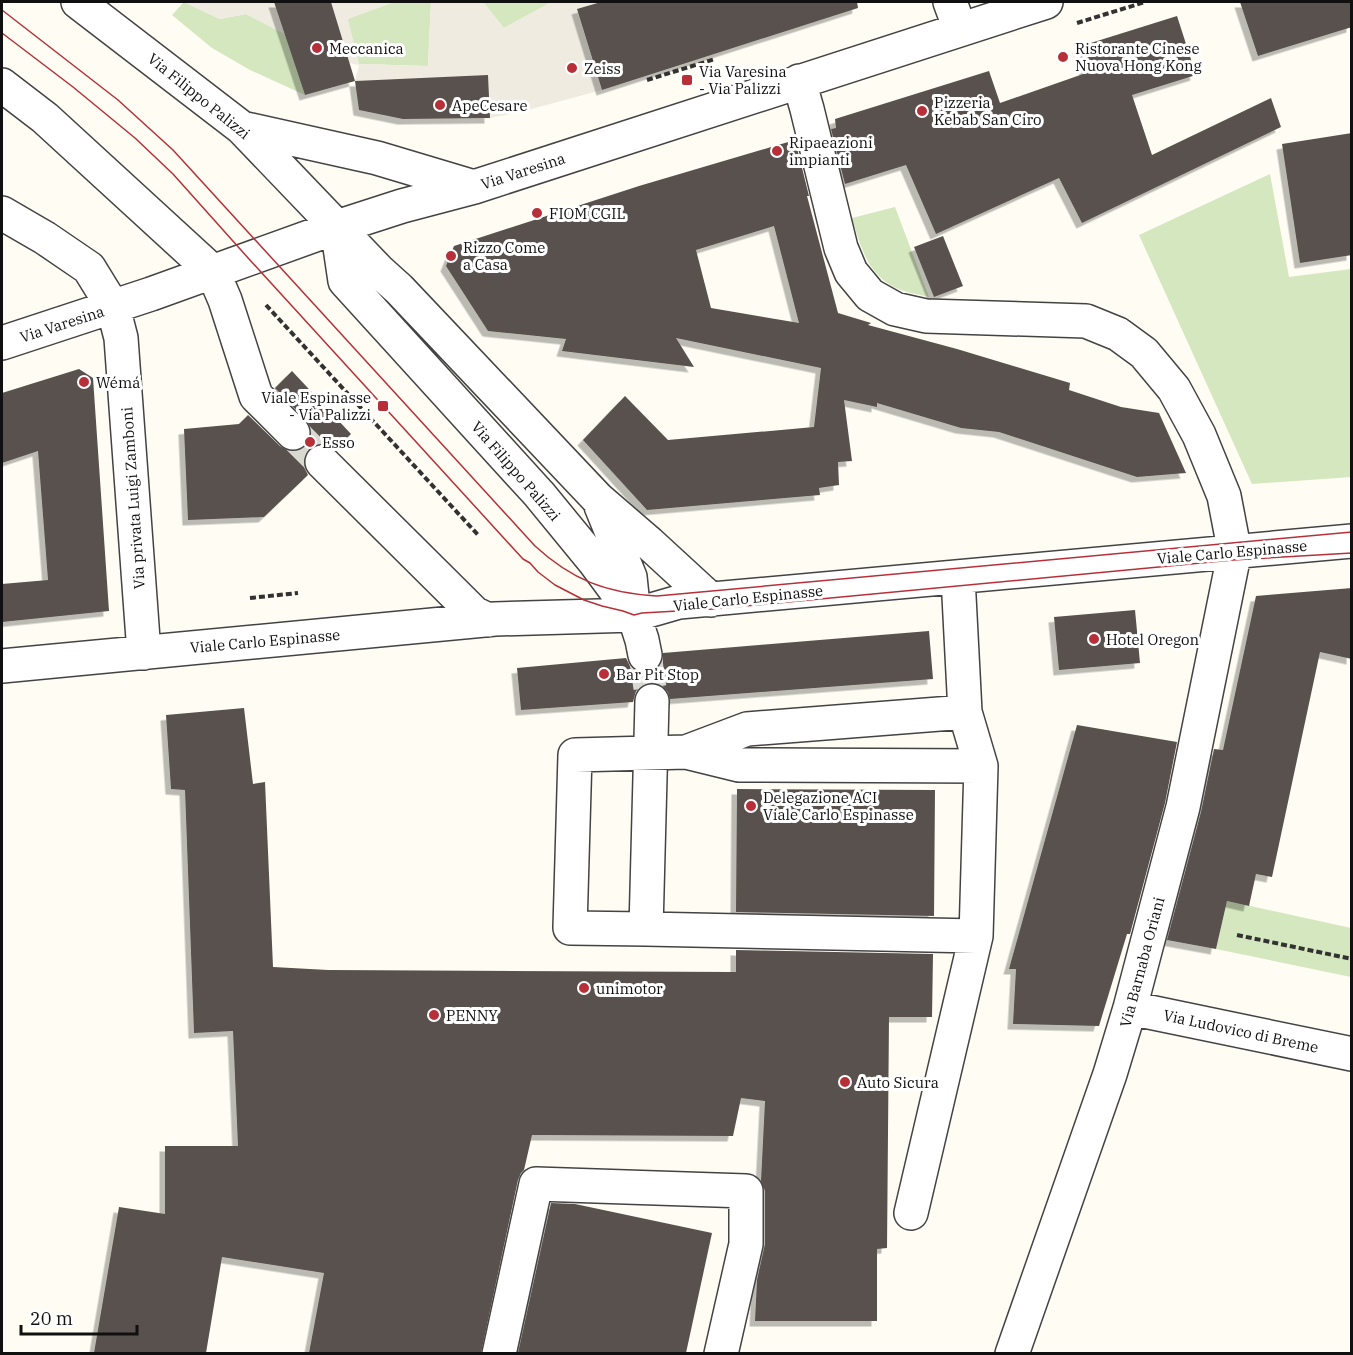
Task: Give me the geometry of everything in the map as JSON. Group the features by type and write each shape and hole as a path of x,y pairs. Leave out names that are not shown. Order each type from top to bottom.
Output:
{"street":[{"name":"Via Filippo Palizzi","path":"78,2 242,128 399,289 598,499 711,600"},
{"name":"Via Varesina","path":"2,343 113,307 337,227 402,206 474,187 799,81 955,15 1046,2"},
{"path":"799,81 841,248 851,272 870,295 894,309 926,316 1086,321 1118,334 1144,353 1174,389 1199,435 1224,496 1233,556"},
{"path":"2,85 45,118 213,272 225,300 256,396 293,433"},
{"path":"242,128 377,158 474,187"},
{"name":"Via privata Luigi Zamboni","path":"2,213 45,238 89,268 113,307 121,338 144,653"},
{"name":"Via Filippo Palizzi","path":"337,227 345,281 539,494 594,561 634,615"},
{"path":"322,462 474,613 488,620"},
{"name":"Via Filippo Palizzi","path":"598,499 630,577 634,615"},
{"name":"Viale Carlo Espinasse","path":"2,666 488,620 634,615 680,602 958,577 1233,556 1352,541"},
{"name":"Via Barnaba Oriani","path":"1012,1353 1110,1074 1130,1008 1184,807 1233,556"},
{"path":"911,1213 976,936 981,765 965,712 958,577"},
{"path":"634,615 645,655"},
{"path":"646,929 652,701"},
{"path":"686,752 747,729 965,712"},
{"path":"976,936 570,928 575,755 686,752 739,765 981,765"},
{"name":"Via Ludovico di Breme","path":"1130,1008 1352,1054"},
{"path":"499,1353 536,1184 746,1191 746,1244 721,1353"}],"path":[{"path":"647,80 715,59"},
{"path":"264,303 479,536"},
{"path":"250,598 298,593"},
{"path":"1238,935 1352,959"}],"green space":[{"path":"184,2 220,19 246,14 285,34 305,95 250,70 212,48 172,15"},
{"path":"394,2 431,2 428,66 359,64 347,19"},
{"path":"483,2 549,2 504,28"},
{"path":"1270,174 1289,277 1351,269 1351,477 1252,484 1139,235"},
{"path":"895,207 929,297 900,290 883,280 870,265 861,247 852,218"},
{"path":"1227,901 1351,928 1351,977 1216,949"}],"shaded area":[{"path":"185,2 274,2 285,34 246,14 220,19"},
{"path":"331,2 394,2 348,19 359,64 428,66 431,2 483,2 504,28 549,2 601,2 577,10 602,90 490,118 488,76 355,81 359,65 349,63"}],"building":[{"name":"Meccanica","path":"274,2 331,2 355,81 305,95"},
{"path":"601,2 857,2 858,8 602,90 577,9"},
{"path":"1240,2 1352,2 1352,27 1258,56"},
{"path":"1177,16 1196,75 1132,95 1152,155 1271,98 1281,127 1082,223 1059,178 936,234 906,165 845,184 831,129 836,128 835,119 989,71 1000,103 1086,73 1078,47"},
{"path":"488,75 490,118 403,119 359,110 355,81"},
{"path":"1352,133 1352,255 1300,263 1282,144"},
{"path":"795,140 809,196 807,196 838,313 871,323 868,325 1070,383 1069,390 1121,407 1159,413 1186,473 1137,477 999,432 961,428 877,403 877,407 844,400 852,461 838,462 839,485 819,488 820,495 647,510 583,440 625,396 668,440 814,427 821,368 676,338 694,367 562,351 566,339 488,331 446,266 454,246 639,186","holes":["774,226 799,323 711,308 696,250"]},
{"path":"943,236 963,286 934,297 914,247"},
{"path":"79,369 93,378 109,611 2,622 2,584 48,580 38,451 2,463 2,393"},
{"path":"292,371 351,434 336,449 326,444 318,444 309,448 304,458 304,467 308,475 264,517 188,520 184,429 239,424 248,415 280,446 289,451 298,451 306,447 311,438 311,428 275,388"},
{"path":"1352,588 1352,659 1320,652 1272,877 1256,874 1249,906 1227,901 1216,949 1167,940 1201,812 1214,749 1223,750 1256,596"},
{"path":"1135,610 1140,663 1059,670 1054,617"},
{"path":"929,631 933,679 670,699 662,685 652,682 644,684 636,691 633,702 521,710 517,668 626,658 631,668 638,672 648,673 658,669 663,662 663,653"},
{"path":"244,708 253,784 265,782 273,967 328,970 736,972 736,950 933,954 932,1017 889,1017 887,1248 877,1249 877,1321 755,1321 757,1280 765,1244 765,1191 761,1181 765,1101 741,1098 733,1136 532,1135 524,1170 518,1180 481,1353 309,1353 324,1273 222,1257 206,1353 94,1353 119,1207 165,1214 165,1146 238,1146 233,1031 194,1033 185,790 171,789 166,715"},
{"path":"1077,725 1177,742 1165,803 1130,934 1127,934 1099,1026 1013,1024 1016,969 1009,969"},
{"path":"737,789 935,790 934,916 736,912"},
{"path":"551,1203 575,1204 712,1233 686,1353 518,1353"}],"tunnel":[{"path":"293,433 322,462"},
{"path":"645,655 652,701"}],"tram line":[{"path":"2,10 118,100 173,150 535,546 562,568 591,583 622,592 657,596 1352,532"},
{"path":"2,33 135,138 173,174 523,559 555,585 584,600 634,615 1233,560 1352,553"}],"place":[{"name":"Meccanica","path":"317,48"},
{"name":"Ristorante Cinese Nuova Hong Kong","path":"1063,57"},
{"name":"Zeiss","path":"572,68"},
{"name":"Via Varesina - Via Palizzi","path":"687,80"},
{"name":"ApeCesare","path":"440,105"},
{"name":"Pizzeria Kebab San Ciro","path":"922,111"},
{"name":"Ripaeazioni impianti","path":"777,151"},
{"name":"FIOM CGIL","path":"537,213"},
{"name":"Rizzo Come a Casa","path":"451,256"},
{"name":"Wémá","path":"84,382"},
{"name":"Viale Espinasse - Via Palizzi","path":"383,406"},
{"name":"Esso","path":"310,442"},
{"name":"Hotel Oregon","path":"1094,639"},
{"name":"Bar Pit Stop","path":"604,674"},
{"name":"Delegazione ACI Viale Carlo Espinasse","path":"751,806"},
{"name":"unimotor","path":"584,988"},
{"name":"PENNY","path":"434,1015"},
{"name":"Auto Sicura","path":"845,1082"}]}
